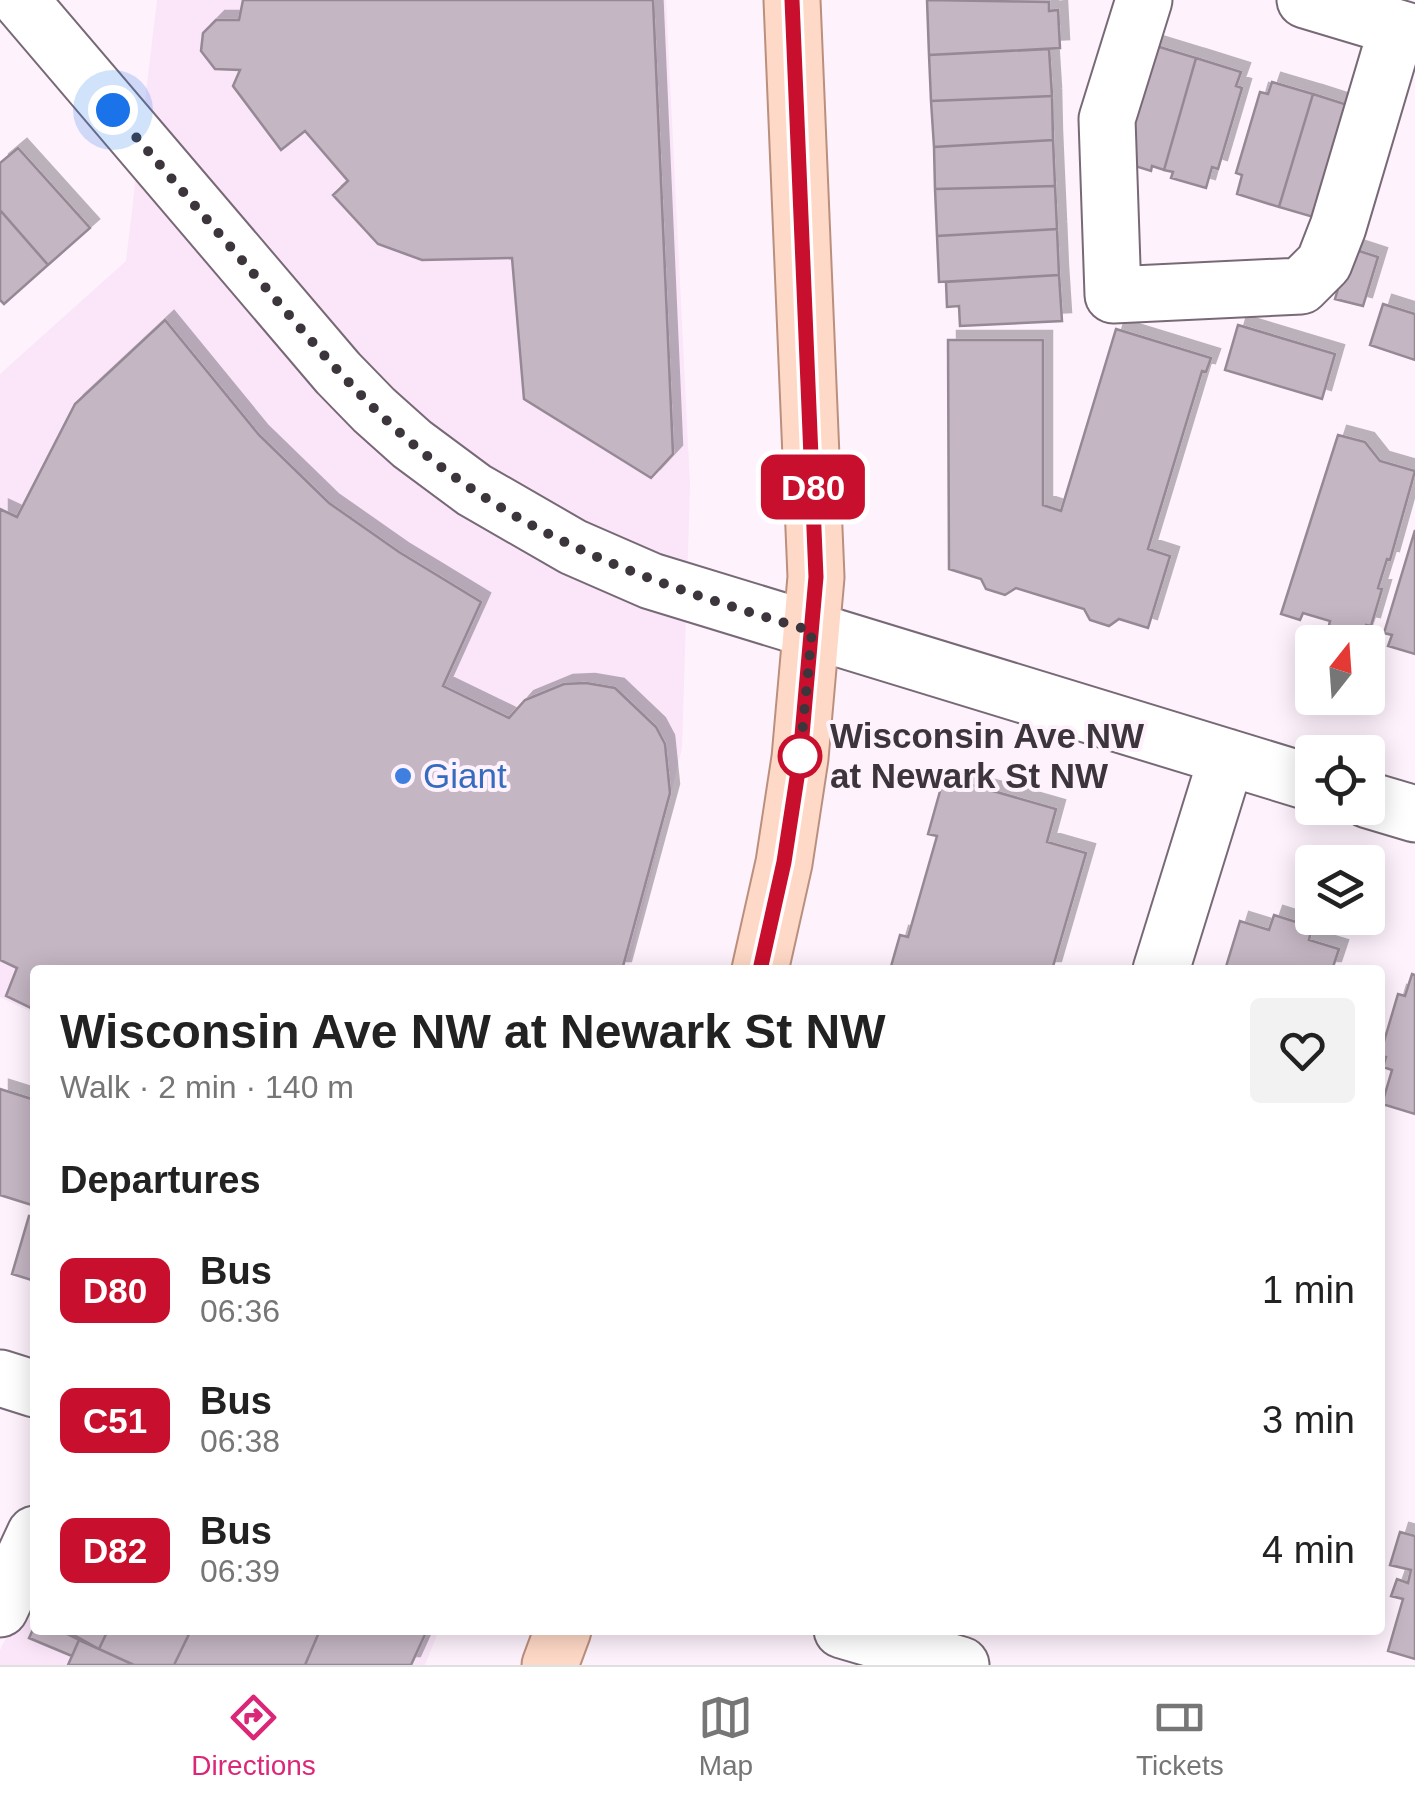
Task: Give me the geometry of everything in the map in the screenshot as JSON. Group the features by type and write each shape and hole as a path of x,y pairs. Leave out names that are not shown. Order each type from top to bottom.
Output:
{"main road":[{"path":"761,965 791,821 812,631 816,546 792,0"},
{"path":"550,1665 561,1635"}],"street":[{"path":"0,10 16,0 338,374 412,444 474,490 574,547 650,581 1295,778"},
{"path":"1144,0 1107,120 1113,294 1301,286 1324,263 1406,30 1305,0"},
{"path":"1163,965 1227,756"},
{"path":"1385,805 1415,814"},
{"path":"0,1378 30,1387"},
{"path":"0,1609 30,1545"},
{"path":"867,1635 949,1651"}],"shaded area":[{"path":"157,0 666,0 690,485 682,748 629,965 30,965 30,1012 0,997 0,374 126,261"},
{"path":"30,1590 30,1635 437,1635 425,1665 0,1665 0,1650"}],"building":[{"path":"243,0 653,0 673,454 651,478 524,399 512,258 422,260 378,244 333,195 348,181 305,131 281,150 233,86 240,70 215,69 201,51 203,33 216,20 239,20"},
{"path":"927,0 1049,2 1049,11 1058,10 1060,48 929,55"},
{"path":"1153,45 1196,58 1164,170 1152,166 1151,171 1122,162"},
{"path":"1049,49 1052,96 931,101 929,55"},
{"path":"1196,58 1241,72 1236,86 1242,88 1218,169 1212,167 1206,188 1171,178 1173,172 1164,170"},
{"path":"1272,82 1313,94 1279,207 1237,194 1242,175 1236,173 1260,92 1268,94"},
{"path":"1313,94 1360,109 1327,221 1279,207"},
{"path":"1052,96 1053,140 934,147 931,101"},
{"path":"1053,140 1055,186 935,189 934,147"},
{"path":"18,148 90,228 48,265 0,210 0,163"},
{"path":"1055,186 1057,229 937,236 935,189"},
{"path":"0,210 48,265 4,304 0,300"},
{"path":"1057,229 1059,275 939,282 937,236"},
{"path":"1350,248 1378,257 1363,306 1335,299"},
{"path":"1059,275 1062,321 960,326 959,306 947,307 946,282"},
{"path":"1383,304 1415,314 1415,360 1370,345"},
{"path":"165,320 259,435 329,503 481,602 443,686 509,718 525,700 564,684 615,688 656,727 665,744 670,793 623,965 30,965 30,1008 6,996 17,968 0,960 0,509 17,517 75,404"},
{"path":"1238,325 1335,354 1322,399 1225,370"},
{"path":"1116,329 1211,358 1206,372 1202,371 1148,549 1170,556 1148,628 1119,619 1109,626 1090,620 1084,609 1016,588 1005,595 986,589 981,579 949,569 948,340 1043,340 1043,505 1061,511"},
{"path":"1338,435 1365,442 1380,461 1415,471 1378,588 1382,589 1371,625 1329,625 1330,621 1303,613 1300,620 1281,614"},
{"path":"1415,530 1415,654 1388,646 1392,635 1385,630"},
{"path":"944,777 1056,809 1047,842 1086,853 1053,965 891,965 900,935 908,937 937,836 928,834"},
{"path":"1274,915 1295,922 1295,935 1310,935 1309,940 1339,949 1334,965 1227,965 1240,921 1269,930"},
{"path":"1412,974 1415,975 1415,1114 1385,1105 1392,1070 1385,1068 1385,1038 1398,994 1405,996"},
{"path":"0,1089 30,1098 30,1204 0,1195"},
{"path":"29,1216 30,1216 30,1279 12,1274"},
{"path":"1400,1532 1415,1536 1415,1659 1388,1651 1403,1599 1391,1596 1397,1579 1408,1583 1411,1570 1390,1565"},
{"path":"69,1635 79,1640 72,1656 29,1638"},
{"path":"74,1635 106,1635 99,1649"},
{"path":"106,1635 189,1635 174,1665 134,1665 99,1649"},
{"path":"189,1635 318,1635 305,1665 174,1665"},
{"path":"318,1635 425,1635 411,1665 305,1665"},
{"path":"79,1640 99,1649 134,1665 68,1665"}],"bus line":[{"name":"D80","path":"761,965 784,862 800,758 816,577 792,0"}],"place":[{"name":"Wisconsin Ave NW at Newark St NW","path":"800,756"},
{"name":"Giant","path":"403,776"}],"route":[{"path":"113,110 338,374 412,444 453,476 574,547 650,581 812,631 800,756"}]}
